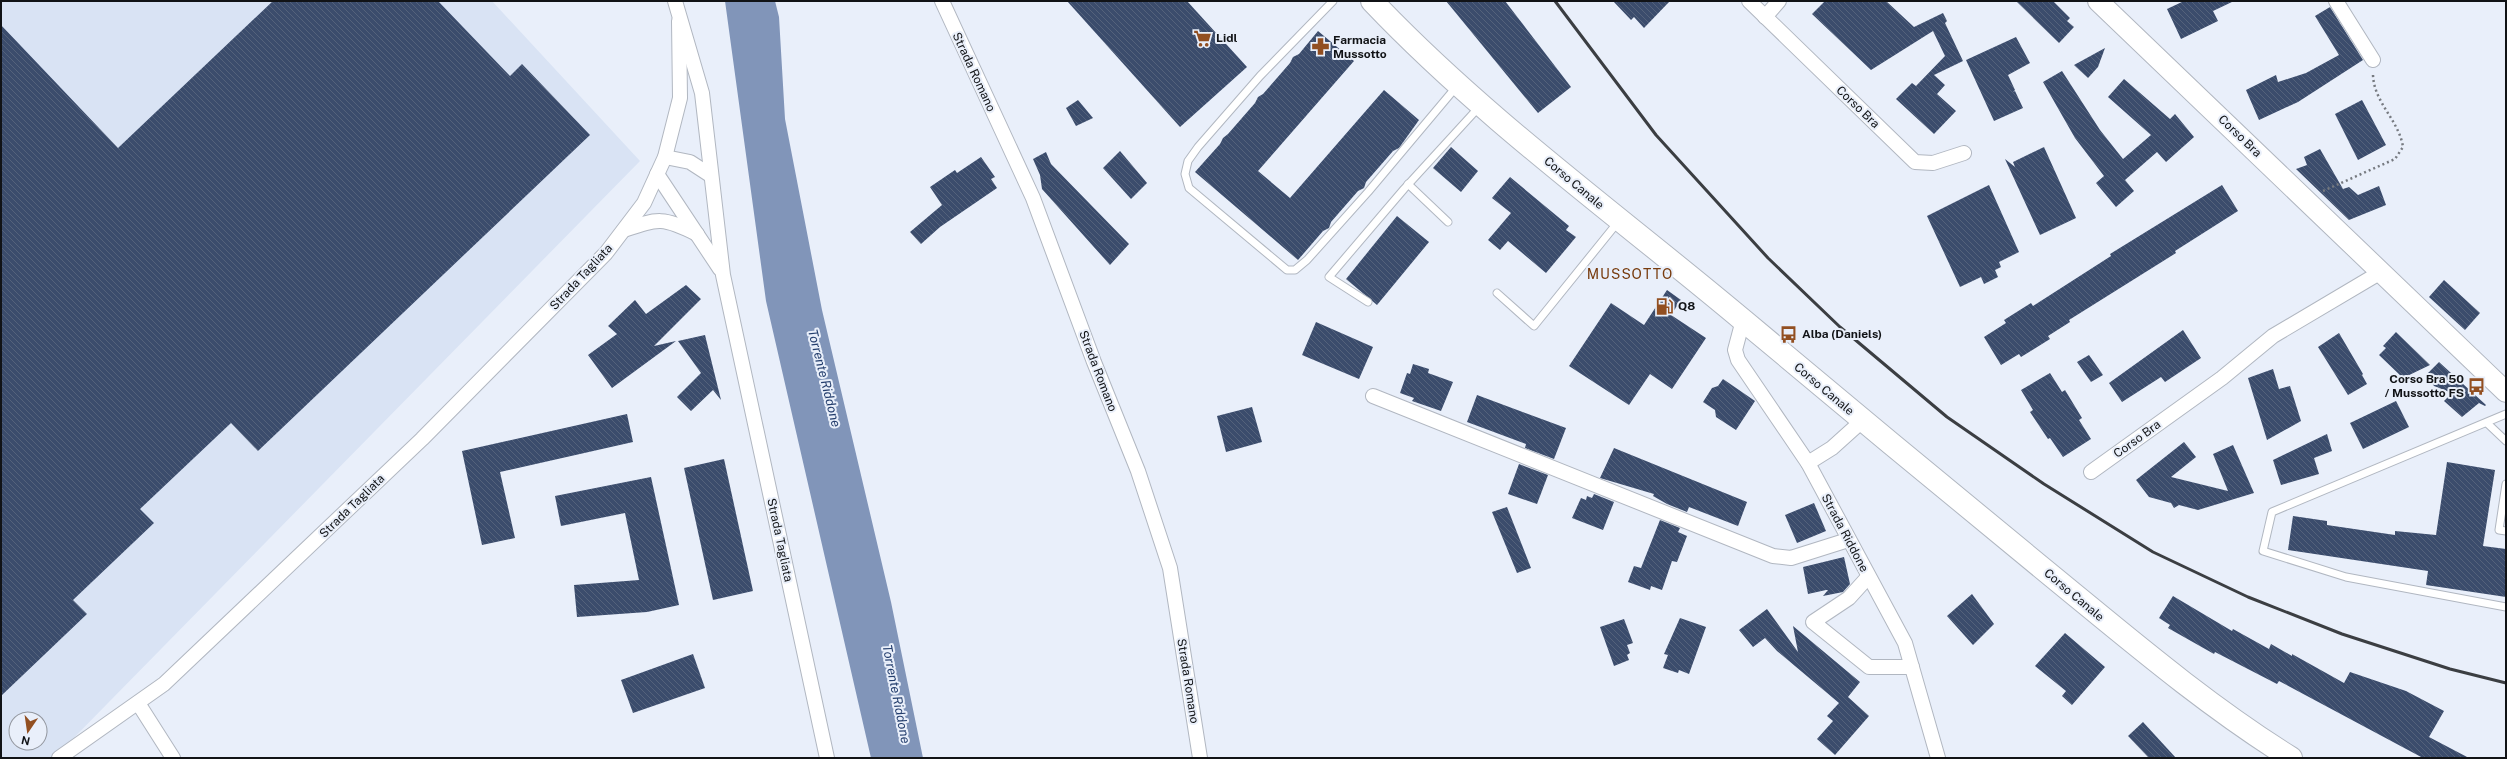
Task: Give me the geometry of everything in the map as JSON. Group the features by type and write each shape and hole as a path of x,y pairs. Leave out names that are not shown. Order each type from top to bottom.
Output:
{"main road":[{"name":"Corso Canale","path":"1372,1 1405,35 1481,105 1619,220 1743,320 1862,421 2155,662 2251,733 2291,758"}],"street":[{"name":"Strada Tagliata","path":"675,1 679,21 702,92 710,175 724,275 827,758"},
{"name":"Strada Romano","path":"942,1 1033,198 1094,362 1138,471 1170,568 1200,758"},
{"name":"Corso Bra","path":"1748,1 1915,162 1933,163 1964,152"},
{"path":"1765,17 1779,1"},
{"name":"Corso Bra","path":"2098,1 2506,392"},
{"path":"2336,1 2373,60"},
{"name":"Strada Tagliata","path":"59,758 138,704 164,684 422,439 606,253 644,203 665,157 680,98 679,21"},
{"path":"665,157 690,162 710,175"},
{"name":"Strada Tagliata","path":"657,174 700,236 724,275"},
{"path":"624,230 655,220 677,224 700,236"},
{"name":"Corso Bra","path":"2091,472 2222,378 2273,336 2381,272"},
{"name":"Strada Riddone","path":"1743,320 1735,350 1738,360 1808,463 1848,540 1905,643 1938,758"},
{"path":"1373,396 1773,556 1791,558 1848,540"},
{"path":"1808,463 1832,448 1862,421"},
{"path":"1868,577 1848,598 1813,622 1869,666 1912,667"},
{"path":"138,704 173,758"}],"lane":[{"path":"1333,1 1260,76 1198,147 1188,161 1185,174 1189,188 1287,270 1295,270 1307,260 1368,192 1458,84"},
{"path":"1368,302 1329,276 1408,184 1481,105"},
{"path":"1408,184 1448,222"},
{"path":"1497,293 1534,326 1619,220"},
{"path":"2506,414 2272,512 2263,551 2346,576 2506,607"},
{"path":"2486,422 2506,440"},
{"path":"2506,484 2499,530 2506,531"}],"path":[{"path":"2305,199 2395,159 2403,147 2401,133 2380,102 2373,78 2373,60"}],"shaded area":[{"path":"1,1 492,1 640,161 54,758 1,758"}],"water":[{"name":"Torrente Riddone","path":"725,1 775,1 779,17 785,119 822,310 891,602 923,758 871,758 766,301"}],"building":[{"path":"273,1 438,1 510,76 522,64 590,135 258,451 231,423 140,509 154,523 73,600 87,614 1,696 1,25 118,148"},
{"path":"1067,1 1187,1 1247,67 1180,127"},
{"path":"1446,1 1505,1 1571,87 1538,113"},
{"path":"1613,1 1670,1 1644,28 1634,17 1631,20"},
{"path":"1825,1 1886,1 1914,27 1943,13 1947,21 1945,23 1963,61 1934,75 1945,85 1937,94 1956,111 1934,134 1896,99 1912,83 1916,86 1945,56 1933,31 1871,70 1812,14"},
{"path":"2016,1 2053,1 2070,18 2067,21 2074,27 2059,43"},
{"path":"2184,1 2234,1 2213,11 2218,21 2181,39 2167,9"},
{"path":"2330,7 2363,60 2298,102 2259,120 2246,90 2276,75 2278,82 2306,73 2339,55 2315,16"},
{"path":"1318,31 1354,61 1258,171 1290,198 1384,90 1419,120 1399,148 1393,151 1366,182 1364,188 1358,191 1331,222 1329,228 1323,231 1298,260 1195,172 1255,103 1258,97 1263,94 1290,63 1293,57 1299,54"},
{"path":"2016,37 2030,63 2008,75 2015,90 2013,92 2015,91 2023,108 1994,121 1966,60"},
{"path":"2105,48 2098,67 2088,78 2074,65"},
{"path":"2062,71 2100,130 2123,159 2151,135 2108,97 2124,79 2170,119 2175,114 2194,137 2166,162 2157,152 2125,180 2134,191 2116,207 2096,183 2104,176 2075,138 2043,82"},
{"path":"1078,100 1093,118 1076,126 1066,108"},
{"path":"2362,100 2386,145 2358,160 2335,114"},
{"path":"1451,147 1478,171 1461,192 1433,168"},
{"path":"2044,147 2076,218 2040,235 2005,159 2015,167 2013,162"},
{"path":"2320,149 2343,189 2349,187 2358,195 2379,186 2386,205 2349,220 2296,169 2307,165 2304,157"},
{"path":"1120,151 1147,183 1131,199 1103,168"},
{"path":"1046,152 1051,164 1129,244 1110,265 1042,189 1040,175 1033,159"},
{"path":"981,157 995,177 991,179 997,188 940,227 921,244 910,232 942,205 930,187 955,170 957,173"},
{"path":"1510,177 1569,226 1566,230 1576,237 1546,273 1508,241 1500,250 1488,240 1511,213 1492,198"},
{"path":"1989,185 2019,252 1999,262 2001,267 1995,270 1998,277 1984,284 1981,277 1960,287 1927,216"},
{"path":"2222,185 2238,211 2175,251 2176,253 2069,320 2070,322 2048,336 2050,339 2021,357 2019,354 2001,365 1984,337 2006,323 2004,320 2031,303 2033,306 2111,256 2110,254"},
{"path":"1397,216 1429,242 1377,305 1346,279"},
{"path":"2444,280 2480,313 2465,330 2429,297"},
{"path":"686,285 701,299 654,346 676,341 612,388 588,355 617,334 608,326 635,300 646,314"},
{"path":"1667,290 1681,300 1671,315 1706,338 1672,389 1650,374 1629,405 1569,366 1611,303 1644,325"},
{"path":"1316,322 1373,347 1359,379 1302,355"},
{"path":"2183,330 2201,358 2165,382 2161,377 2122,402 2109,383"},
{"path":"2396,332 2430,365 2403,378 2379,355 2386,348 2383,346"},
{"path":"2339,333 2363,374 2362,375 2367,384 2348,395 2318,347"},
{"path":"705,335 721,400 713,390 691,411 677,397 701,373 678,341"},
{"path":"2089,355 2103,375 2091,382 2077,362"},
{"path":"2439,362 2486,405 2485,406 2479,403 2462,417 2444,401 2452,393 2434,386 2426,375"},
{"path":"1413,364 1429,369 1428,373 1453,382 1441,411 1412,401 1414,398 1400,393 1407,373 1410,374"},
{"path":"2273,369 2279,389 2290,386 2301,421 2267,440 2248,378"},
{"path":"2050,373 2062,392 2065,390 2082,418 2079,420 2091,439 2063,457 2050,438 2048,439 2030,412 2033,410 2021,390"},
{"path":"1723,379 1755,401 1736,430 1716,417 1715,410 1703,402 1712,388 1718,386"},
{"path":"1477,395 1566,428 1554,459 1525,448 1526,444 1467,422"},
{"path":"2396,401 2409,427 2363,449 2350,423"},
{"path":"1252,407 1262,442 1226,452 1217,416"},
{"path":"627,414 633,442 500,472 515,538 482,545 462,451"},
{"path":"2327,434 2332,451 2314,458 2319,474 2281,485 2273,460"},
{"path":"2184,442 2196,457 2171,477 2228,491 2213,454 2233,445 2254,493 2198,510 2179,505 2174,508 2171,503 2149,497 2136,480"},
{"path":"1614,448 1747,502 1738,526 1689,507 1687,512 1667,504 1653,496 1654,494 1600,478"},
{"path":"724,459 753,591 713,600 684,468"},
{"path":"2447,462 2495,470 2483,546 2506,549 2506,597 2426,585 2428,571 2288,550 2293,516 2327,521 2327,525 2395,535 2395,531 2436,535"},
{"path":"1519,464 1548,475 1537,504 1508,494"},
{"path":"651,477 679,605 647,612 577,617 574,585 639,580 625,513 561,526 555,496"},
{"path":"1594,494 1614,502 1603,530 1572,518 1581,498 1586,500 1587,496 1592,498"},
{"path":"1814,503 1826,531 1797,543 1785,515"},
{"path":"1507,507 1531,568 1517,573 1492,512"},
{"path":"1660,520 1680,528 1678,532 1687,536 1677,562 1672,561 1662,590 1651,586 1650,590 1628,582 1634,566 1641,568"},
{"path":"1844,557 1850,584 1843,592 1823,596 1828,590 1826,590 1808,594 1803,567"},
{"path":"1972,594 1994,624 1973,645 1947,616"},
{"path":"2173,596 2232,631 2233,629 2269,649 2271,644 2344,683 2350,672 2406,691 2444,711 2429,737 2469,758 2423,758 2279,681 2277,684 2215,652 2214,654 2168,628 2170,625 2159,618"},
{"path":"1767,609 1798,652 1793,626 1860,682 1848,697 1869,716 1835,755 1817,739 1833,721 1827,716 1839,703 1777,651 1765,638 1753,647 1739,630"},
{"path":"1680,618 1706,627 1689,674 1679,670 1678,673 1663,668 1668,655 1664,654"},
{"path":"1624,619 1633,643 1627,645 1630,653 1627,655 1629,660 1614,666 1600,627"},
{"path":"2065,633 2105,667 2072,705 2062,696 2066,691 2035,666"},
{"path":"693,654 705,688 633,713 621,680"},
{"path":"2143,722 2176,758 2149,758 2128,736"}],"railway":[{"path":"1555,1 1656,135 1768,258 1840,327 1947,417 2044,484 2153,552 2248,597 2342,634 2450,669 2506,683"}],"place":[{"name":"Lidl","path":"1203,38"},
{"name":"Farmacia Mussotto","path":"1320,47"},
{"name":"Q8","path":"1665,306"},
{"name":"Alba (Daniels)","path":"1789,334"},
{"name":"Corso Bra 50 / Mussotto FS","path":"2477,386"}],"district":[{"name":"MUSSOTTO","path":"1630,274"}]}
